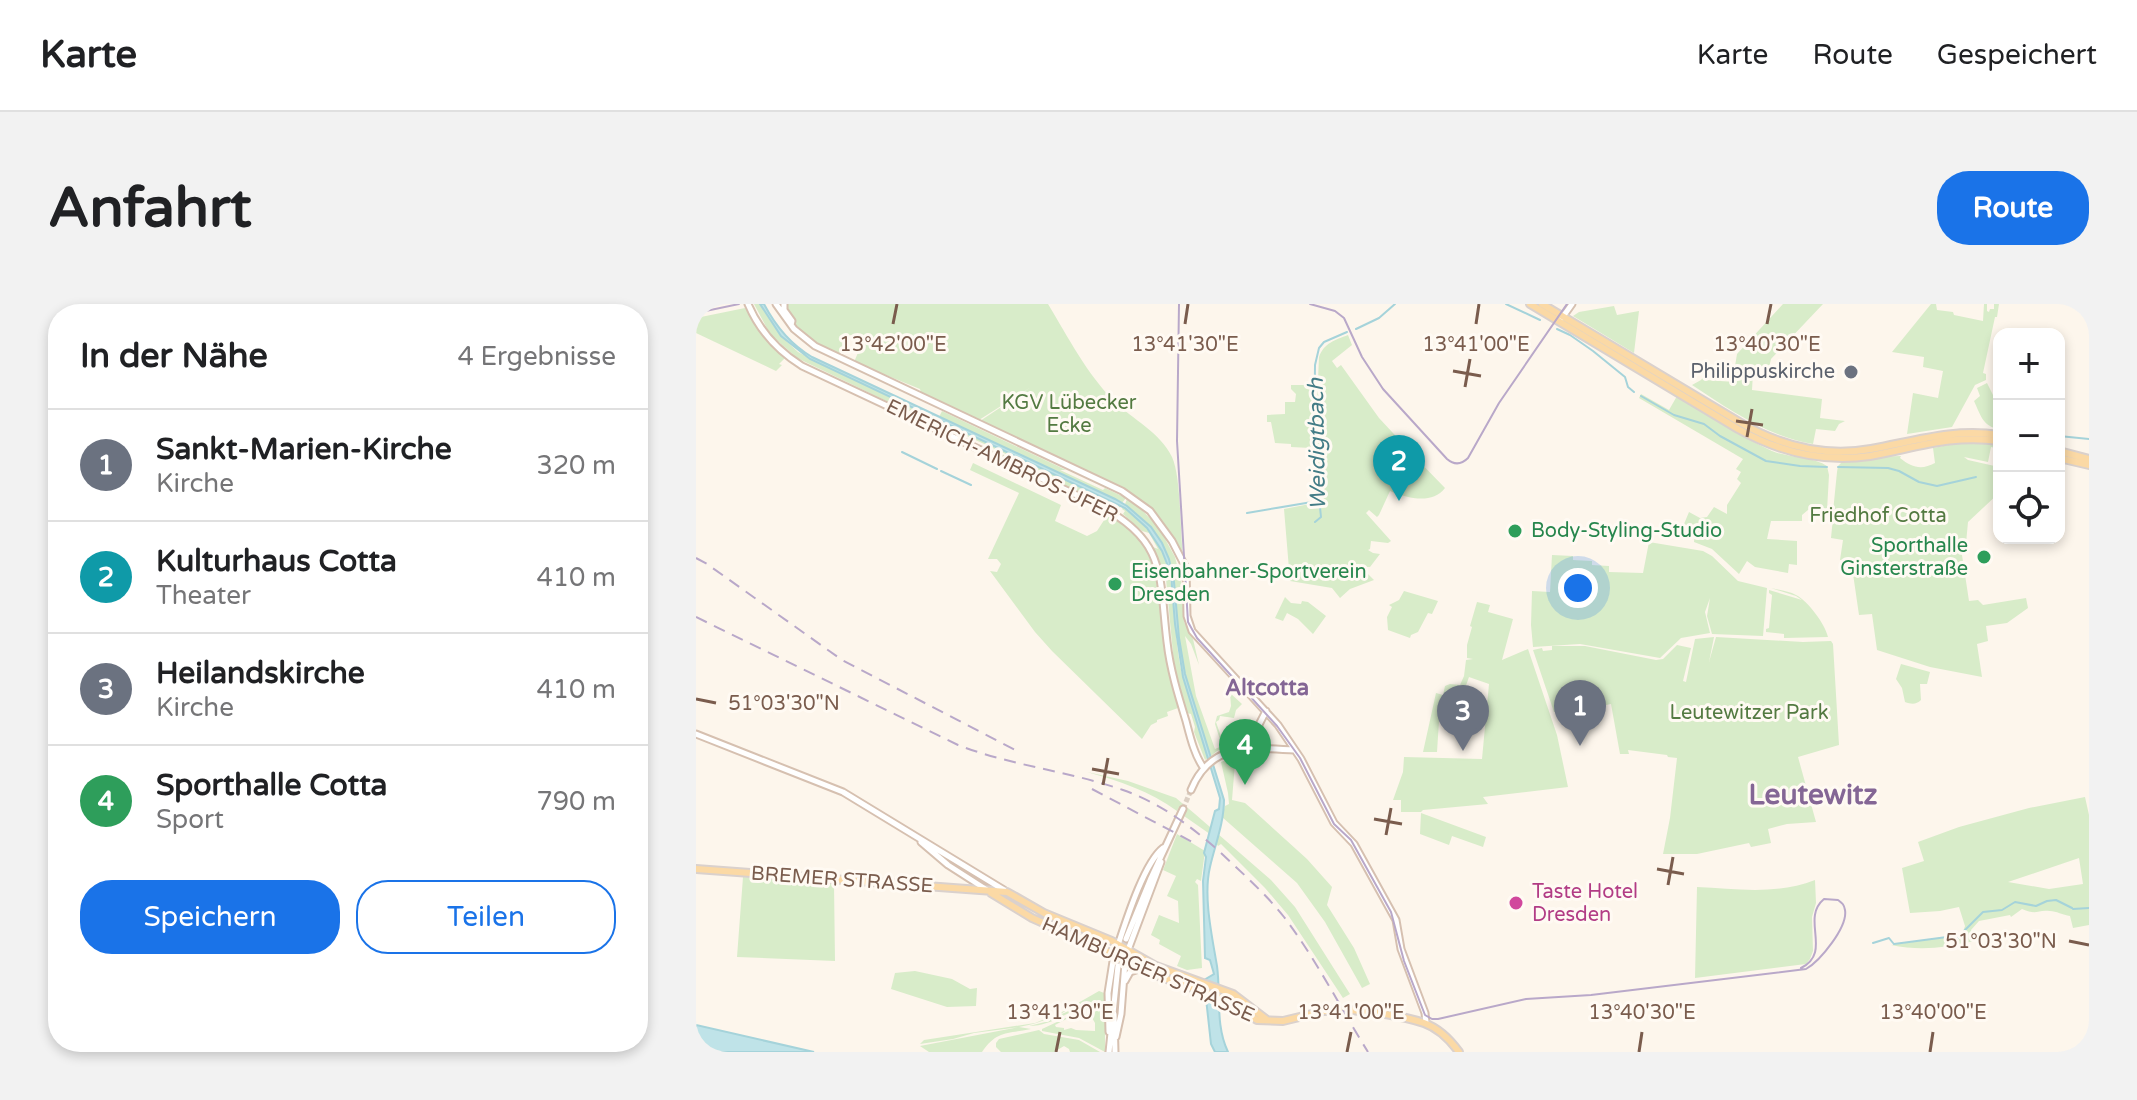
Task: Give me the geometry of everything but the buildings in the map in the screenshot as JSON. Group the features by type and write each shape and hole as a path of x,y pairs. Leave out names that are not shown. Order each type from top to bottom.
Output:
{"main road":[{"path":"696,307 708,304"},
{"name":"EMERICH-AMBROS-UFER","path":"748,304 764,332 782,352 802,366 1100,506 1135,529 1149,547 1159,569 1173,675 1192,741 1204,766"},
{"name":"EMERICH-AMBROS-UFER","path":"776,304 791,326 825,352 1129,495 1143,505 1160,522 1186,568 1187,612 1192,631 1266,711"},
{"path":"784,304 784,310 792,321 791,326"},
{"path":"1530,304 1555,311"},
{"path":"1542,304 1555,311 1561,319 1749,435 1792,453 1846,458 1950,439 1993,441"},
{"path":"1561,319 1572,304"},
{"path":"1561,319 1764,436 1794,446 1816,451 1846,452 1949,433 1993,435"},
{"path":"2065,453 2089,459"},
{"path":"2065,459 2089,465"},
{"path":"1247,748 1266,711 1295,750 1332,820 1351,839 1392,911 1403,956 1426,1023 1459,1052"},
{"name":"HAMBURGER STRASSE","path":"696,734 839,790 917,838 948,865 1032,918 1139,969 1221,998 1257,1020 1290,1020 1324,1011 1343,1010 1426,1023"},
{"path":"1191,790 1204,766 1229,752 1247,748 1295,750"},
{"path":"1126,939 1183,809"},
{"name":"HAMBURGER STRASSE","path":"917,838 1044,913 1118,945 1171,973 1233,994 1267,1020"},
{"path":"1113,1037 1107,1020 1114,955 1151,861 1167,845"},
{"path":"1113,1037 1121,1014 1125,962 1162,853"},
{"name":"BREMER STRASSE","path":"696,869 988,891"},
{"name":"HAMBURGER STRASSE","path":"988,891 1007,892"},
{"path":"1112,1052 1118,966"},
{"path":"1123,986 1130,972 1139,969"}],"green space":[{"path":"754,304 760,304 781,336 798,352 936,418 935,421 930,422 797,358 770,334"},
{"name":"KGV Lübecker Ecke","path":"787,304 1048,304 1095,379 1121,408 1153,433 1172,457 1179,490 1183,555 1160,518 1131,493 980,421 1031,387 979,420 921,393 920,389 854,362 863,341 850,335 840,355 823,346 807,336 794,322"},
{"path":"1783,304 1823,304 1771,359 1769,368 1735,366 1737,354"},
{"path":"1931,304 1936,304 1937,310 1983,321 1984,304 1987,304 1989,312 1994,309 1994,304 1999,304 1983,373 1986,380 1975,385 1952,427 1907,434 1913,393 1938,398 1943,371 1923,367 1924,357 1892,352"},
{"path":"1614,306 1617,315 1639,311 1634,353 1573,316 1579,312"},
{"path":"745,308 760,333 785,358 776,371 696,333 696,318"},
{"path":"1348,335 1352,345 1332,361 1337,368 1341,365 1379,418 1406,447 1385,474 1400,456 1409,451 1445,488 1426,498 1411,498 1390,491 1377,517 1369,510 1366,513 1391,541 1371,541 1368,550 1380,554 1370,567 1365,567 1365,571 1374,580 1350,589 1340,598 1332,588 1290,581 1284,509 1320,502 1315,449 1319,357 1327,345"},
{"path":"1707,369 1744,373 1744,375 1753,373 1752,390 1822,399 1820,418 1845,421 1835,431 1816,429 1813,444 1780,435 1720,404 1692,385 1704,376 1705,380 1735,382 1738,374"},
{"path":"1987,383 1993,395 1993,427 1980,415 1974,401 1980,396 1977,388"},
{"path":"1291,385 1313,385 1311,448 1275,443 1271,422 1267,422 1267,415 1285,414 1285,402 1295,402 1296,394"},
{"path":"1641,394 1669,410 1677,396 1772,451 1827,466 1827,511 1808,510 1802,515 1802,521 1771,521 1767,539 1797,541 1797,565 1789,564 1788,573 1755,567 1747,561 1739,574 1712,549 1694,542 1695,530 1684,524 1689,512 1700,518 1707,517 1714,507 1727,514 1727,505 1741,483 1737,479 1741,472 1736,469 1743,459 1639,398"},
{"path":"942,411 1066,470 1060,470 1126,498 1122,503 939,417"},
{"path":"938,420 1121,506 1117,510 996,453 1008,455 939,426"},
{"name":"Friedhof Cotta","path":"1969,441 1993,443 1988,462 1964,457 1993,466 1993,499 1968,522 1965,554 1962,555 1969,601 1978,600 1983,605 2026,598 2028,608 2007,623 1986,626 1988,641 1977,644 1982,677 1930,667 1877,650 1872,614 1859,615 1851,560 1840,560 1843,540 1831,538 1837,472 1842,462 1901,456 1913,466 1926,467 1935,463 1933,448"},
{"path":"973,463 1061,505 1055,521 1087,536 1097,531 1108,514 1138,538 1147,552 1153,566 1166,654 1178,708 1167,712 1168,716 1151,725 1142,739 1052,651 990,571 997,572 1001,564 997,559 988,559 1019,493 970,470"},
{"path":"1127,499 1159,528 1175,557 1181,581 1184,622 1193,639 1199,665 1185,636 1196,696 1215,749 1222,746 1215,724 1217,716 1229,712 1230,693 1242,704 1234,718 1220,716 1216,722 1225,748 1210,757 1184,668 1172,574 1167,558 1152,529 1125,504"},
{"path":"1123,507 1143,523 1157,542 1166,562 1178,654 1206,749 1208,758 1205,760 1191,714 1187,713 1174,664 1166,579 1153,547 1158,549 1149,533 1142,531 1123,514"},
{"path":"1649,542 1703,551 1738,581 1767,588 1763,636 1712,634 1707,616 1710,598 1705,612 1710,633 1681,638 1660,658 1580,644 1533,647 1532,591 1550,592 1552,555 1573,556 1573,560 1609,566 1609,572 1643,573"},
{"path":"1771,588 1801,598 1820,620 1828,637 1784,638 1784,634 1766,632 1772,595 1769,590 1802,600"},
{"path":"1404,591 1438,601 1432,614 1428,613 1418,632 1410,638 1388,630 1387,617 1392,607 1389,605 1399,600"},
{"path":"1285,597 1291,603 1308,602 1326,616 1313,634 1287,613 1283,621 1275,618"},
{"path":"1477,602 1490,605 1488,612 1513,619 1502,660 1528,649 1557,735 1568,787 1483,797 1488,804 1401,812 1401,800 1393,800 1403,772 1404,757 1482,759 1489,684 1469,677 1457,711 1443,714 1439,721 1437,752 1423,752 1436,693 1443,695 1445,686 1450,684 1460,685 1466,660 1473,659 1467,658 1467,645"},
{"name":"Leutewitzer Park","path":"1714,637 1709,662 1716,637 1831,641 1839,745 1798,757 1816,822 1768,829 1771,843 1751,847 1749,843 1697,854 1663,854 1677,758 1628,750 1629,754 1620,754 1611,704 1554,712 1533,650 1552,650 1552,646 1585,646 1656,660 1663,659 1677,645 1691,648 1683,681 1686,682 1695,639"},
{"path":"1901,664 1930,672 1927,684 1920,684 1921,700 1917,703 1905,702 1896,679"},
{"path":"1238,755 1232,800 1245,803 1307,859 1332,887 1327,905 1354,948 1370,984 1362,988 1325,922 1297,883 1222,817 1225,806 1229,804 1221,762"},
{"path":"1087,772 1128,781 1176,798 1195,814 1271,880 1295,907 1350,994 1343,998 1288,915 1221,844 1218,846 1217,839 1184,816 1186,811 1179,807 1177,811 1134,787"},
{"path":"2085,797 2089,815 2089,925 2073,928 2070,916 2022,909 2011,917 1979,921 1971,930 1974,941 1932,948 1891,945 1962,935 1965,926 1959,907 1910,913 1902,868 1924,861 1918,842 2029,808","holes":["2079,858 2083,884 2049,889 2008,882"]},
{"path":"1421,813 1486,837 1483,847 1452,836 1449,845 1420,834"},
{"path":"1177,834 1205,851 1201,881 1197,879 1195,882 1198,885 1202,968 1187,970 1177,966 1181,956 1159,944 1160,940 1151,935 1159,915 1179,923 1178,901 1167,896 1176,876 1163,870"},
{"path":"743,877 834,884 835,961 737,957"},
{"path":"1815,880 1813,951 1806,964 1695,978 1697,887 1772,889"},
{"path":"915,971 952,979 970,989 977,988 976,1006 947,1007 891,989 895,973"},
{"path":"1099,991 1104,993 1105,1000 1105,1052 1079,1038 1042,1031 1074,1015 1056,1027 1095,1031 1095,1023 1087,1009 1079,1014 1083,1010 1078,1003"},
{"path":"1069,1009 1057,1016 1033,1024 920,1044 924,1040 1035,1023"},
{"path":"1071,1010 1049,1022 1029,1026 1049,1021"},
{"path":"1019,1027 1031,1029 998,1036 982,1052 929,1052 920,1046"},
{"path":"1039,1030 1044,1034 1079,1040 1100,1052 1070,1052 1064,1046 1054,1052 1001,1052 996,1047 999,1039"}],"water":[{"path":"760,304 764,304 790,341 812,357 1115,499 1151,527 1162,543 1174,582 1185,674 1224,800 1207,890 1220,1020 1228,1052 1215,1052 1211,1044 1204,980 1214,974 1210,960 1205,958 1204,853 1220,798 1183,677 1171,574 1162,551 1147,528 1125,508 810,359 781,336"},
{"path":"696,1025 814,1052 696,1052"}],"waterway":[{"name":"Weidigtbach","path":"1356,329 1379,318 1395,304"},
{"name":"Weidigtbach","path":"1506,304 1540,320"},
{"name":"Weidigtbach","path":"1557,329 1593,351 1625,377 1628,387 1634,392"},
{"name":"Weidigtbach","path":"1315,522 1321,517 1314,450 1315,365 1319,348 1324,342 1347,332"},
{"name":"Weidigtbach","path":"1641,396 1674,415 1704,424 1766,461 1827,467"},
{"name":"Weidigtbach","path":"2065,437 2089,439"},
{"path":"902,452 937,469"},
{"name":"Weidigtbach","path":"1838,467 1888,468 1919,482 1937,486 1976,477"},
{"path":"941,471 971,485"},
{"path":"1247,513 1312,502 1317,494"},
{"path":"1964,931 1983,912 2002,910 2015,902 2036,906 2056,900 2072,908"},
{"path":"2073,909 2089,908"},
{"path":"1894,944 1962,938 1964,934"},
{"path":"1873,943 1889,938 1893,943"}],"tunnel":[{"path":"1183,809 1191,790"},
{"path":"1118,966 1126,939"}],"tram line":[{"path":"696,313 739,304"},
{"path":"1179,304 1177,441 1188,622 1197,638 1277,726 1300,758 1334,824 1351,840 1391,912 1404,961 1425,1015 1438,1019 1526,999 1591,995 1806,969 1838,934 1845,917 1843,904 1838,900 1824,899 1817,907 1815,953 1801,968"},
{"path":"1310,304 1335,311 1344,318 1362,357 1383,389 1447,459 1458,463 1468,458 1499,403 1567,304"}],"railway":[{"path":"696,558 842,660 1021,753"},
{"path":"696,617 958,745 1123,790 1174,816 1220,852 1284,917 1368,1052"},
{"path":"1092,789 1198,845"}],"place":[{"name":"Philippuskirche","path":"1851,372"},
{"name":"Kulturhaus Cotta","path":"1399,501"},
{"name":"Body-Styling-Studio","path":"1515,531"},
{"name":"Sporthalle Ginsterstraße","path":"1984,557"},
{"name":"Eisenbahner-Sportverein Dresden","path":"1115,584"},
{"name":"Sankt-Marien-Kirche","path":"1580,746"},
{"name":"Heilandskirche","path":"1463,751"},
{"name":"Sporthalle Cotta","path":"1245,785"},
{"name":"Taste Hotel Dresden","path":"1516,903"}],"district":[{"name":"Altcotta","path":"1267,688"},
{"name":"Leutewitz","path":"1813,795"}]}
